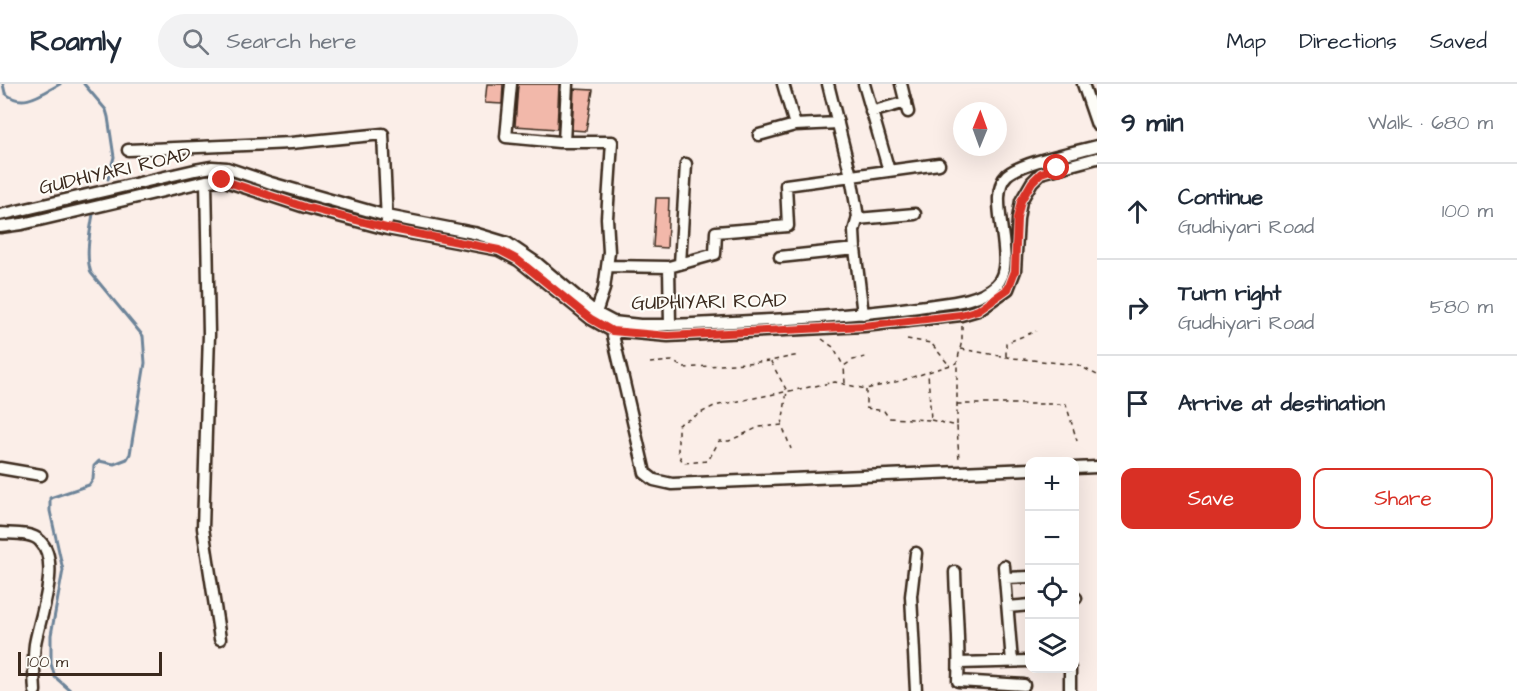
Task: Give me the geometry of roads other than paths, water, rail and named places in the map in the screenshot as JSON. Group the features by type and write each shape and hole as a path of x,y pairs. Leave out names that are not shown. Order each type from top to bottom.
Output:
{"street":[{"path":"511,84 506,137 564,142 612,142 607,218 609,252 604,289 596,313"},
{"path":"564,142 567,84"},
{"path":"783,84 795,125"},
{"path":"828,84 851,176 857,219 854,231 855,249 863,314"},
{"path":"864,84 889,171"},
{"path":"871,112 907,107 901,84"},
{"path":"1083,84 1097,125"},
{"path":"759,135 795,125 838,123"},
{"path":"128,150 291,143 383,134 387,228"},
{"name":"GUDHIYARI ROAD","path":"0,215 212,167 227,168 387,216 474,233 507,243 538,264 596,313 613,321 640,325 669,325 863,314 962,301 996,285 1001,278 1004,264 999,202 1000,187 1005,176 1019,168 1097,146"},
{"name":"GUDHIYARI ROAD","path":"0,227 22,224 206,181 222,180 305,207 387,228 499,250 518,260 591,319 612,331 668,336 864,326 964,314 978,310 1008,289 1015,271 1017,219 1021,201 1032,182 1041,173 1097,158"},
{"path":"669,325 686,164"},
{"path":"607,266 674,265 715,254 716,232 788,226 786,185 939,164"},
{"path":"206,181 209,334 203,528 220,639"},
{"path":"857,219 915,214"},
{"path":"780,257 855,249"},
{"path":"962,301 964,314"},
{"path":"612,331 645,473 654,480 672,484 1025,470"},
{"path":"1079,468 1097,467"},
{"path":"0,468 40,475"},
{"path":"0,532 32,536 41,541 47,554 50,574 44,613 35,644 35,691"},
{"path":"916,553 911,596 916,691"},
{"path":"1004,566 1012,662"},
{"path":"956,572 958,681 1024,685"},
{"path":"1005,578 1025,577"},
{"path":"1008,607 1025,605"},
{"path":"959,663 1025,661"},
{"path":"1070,673 1070,691"}],"waterway":[{"path":"3,84 5,93 19,100 32,98 60,84"},
{"path":"84,84 106,110 108,117 114,157 108,179"},
{"path":"71,691 55,677 51,664 51,635 63,570 50,511 50,498 89,485 93,479 94,466 99,461 114,464 127,459 130,454 145,363 143,336 91,273 88,251 93,214"}]}
